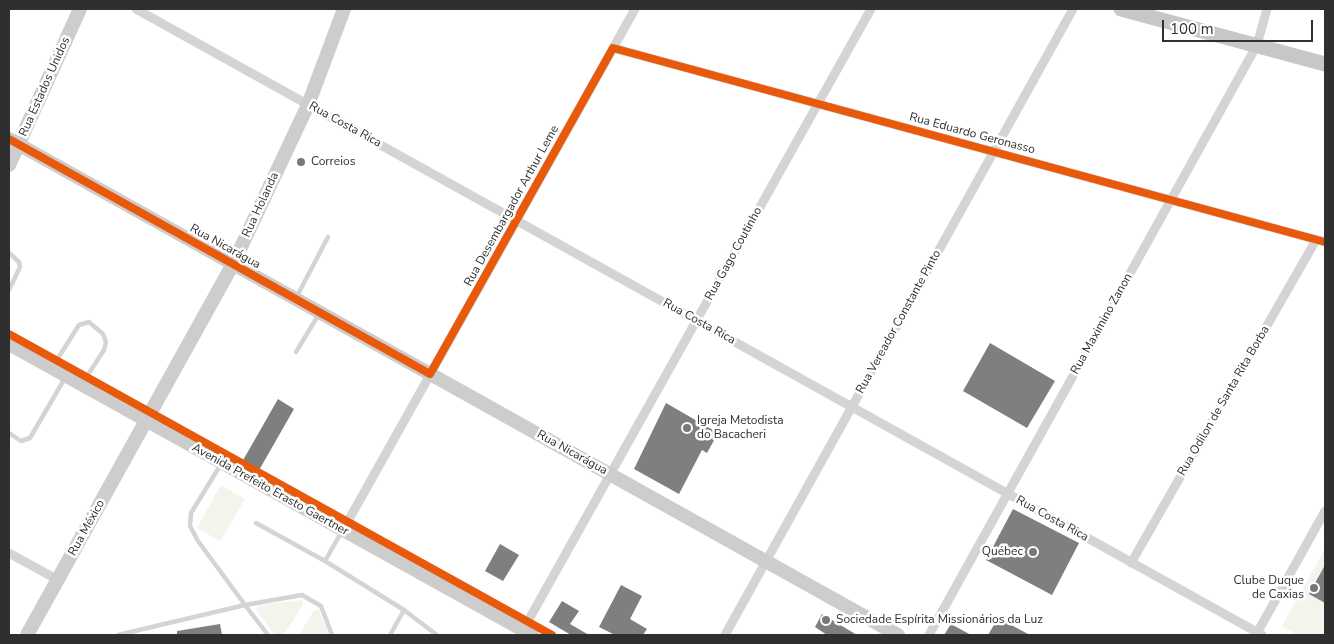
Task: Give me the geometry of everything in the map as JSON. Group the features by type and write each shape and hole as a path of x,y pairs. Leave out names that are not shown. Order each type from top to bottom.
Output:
{"main road":[{"name":"Rua Estados Unidos","path":"9,165 14,142 80,9"},
{"name":"Rua Holanda","path":"146,421 233,264 308,105 344,9"},
{"path":"1121,9 1325,64"},
{"name":"Rua Nicarágua","path":"14,142 898,635"},
{"name":"Avenida Prefeito Erasto Gaertner","path":"9,344 528,633"},
{"name":"Rua México","path":"27,635 146,421"}],"street":[{"name":"Rua Costa Rica","path":"136,9 1258,634"},
{"name":"Rua Desembargador Arthur Leme","path":"343,530 635,9"},
{"name":"Rua Gago Coutinho","path":"528,633 610,475 871,9"},
{"name":"Rua Vereador Constante Pinto","path":"725,635 1073,9"},
{"name":"Rua Maximino Zanon","path":"929,635 1257,46 1267,9"},
{"name":"Rua Eduardo Geronasso","path":"613,48 1321,241"},
{"name":"Rua Odilon de Santa Rita Borba","path":"1131,563 1321,241"},
{"path":"1258,634 1325,512"},
{"path":"9,552 58,580"}],"lane":[{"path":"295,299 328,237"},
{"path":"9,254 20,262 20,267 9,290"},
{"path":"296,352 319,312"},
{"path":"52,368 79,325 89,322 103,334 106,342 104,350 82,385"},
{"path":"9,433 22,441 30,438 67,376"},
{"path":"222,463 191,514 190,526 198,541 268,635"},
{"path":"256,523 325,561 404,610 437,635"},
{"path":"325,561 343,530"},
{"path":"118,635 245,605 302,594 321,606 332,635"},
{"path":"390,635 404,610"}],"shaded area":[{"path":"221,485 245,499 220,541 197,528"},
{"name":"Clube Duque de Caxias","path":"1325,549 1325,635 1297,635 1282,626"},
{"path":"303,600 303,605 285,633 275,635 256,610 259,605"},
{"path":"314,610 319,610 329,635 299,635"}],"building":[{"path":"990,343 1055,381 1027,428 963,391"},
{"path":"278,399 294,409 258,472 242,462"},
{"path":"666,403 718,433 707,453 702,450 679,494 634,469"},
{"name":"Québec","path":"1013,509 1079,543 1052,595 986,560"},
{"path":"500,544 519,555 503,581 485,571"},
{"path":"1325,565 1325,603 1309,594"},
{"path":"621,585 642,596 630,619 647,629 643,635 615,635 599,627"},
{"path":"562,601 579,611 570,624 589,635 571,635 549,622"},
{"name":"Sociedade Espírita Missionários da Luz","path":"822,614 857,635 827,635 815,627"},
{"path":"998,618 1030,635 988,635"},
{"path":"220,624 222,635 177,635 177,631"},
{"path":"951,624 971,635 944,635"}],"cycle path":[{"path":"9,139 430,374 613,48 1325,242"},
{"path":"9,334 552,635"}],"place":[{"name":"Correios","path":"301,162"},
{"name":"Igreja Metodista do Bacacheri","path":"687,428"},
{"name":"Québec","path":"1033,552"},
{"name":"Clube Duque de Caxias","path":"1314,588"},
{"name":"Sociedade Espírita Missionários da Luz","path":"826,620"}]}
